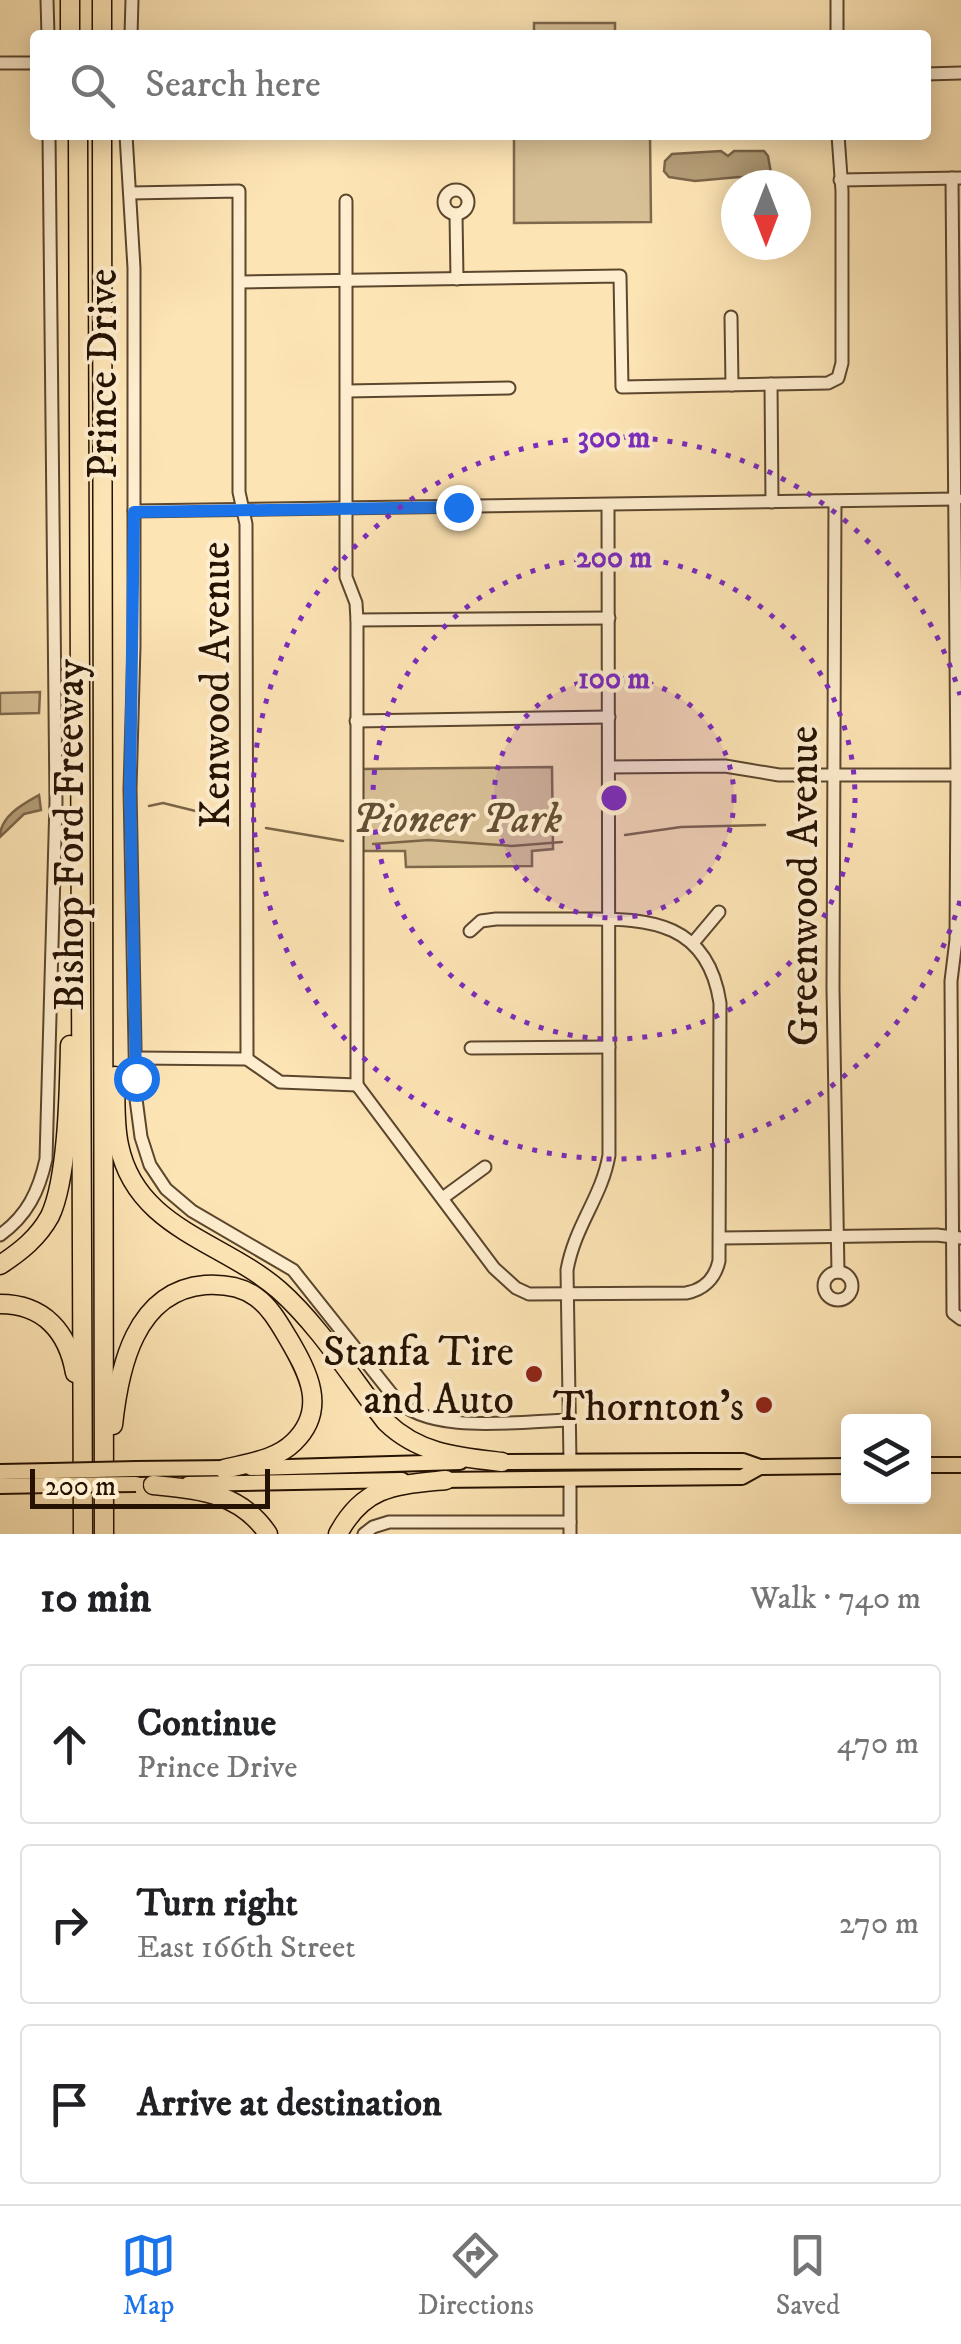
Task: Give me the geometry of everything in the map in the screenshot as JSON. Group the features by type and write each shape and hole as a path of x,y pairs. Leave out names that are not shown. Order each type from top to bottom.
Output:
{"highway":[{"path":"70,0 73,30"},
{"path":"75,30 78,0"},
{"path":"102,0 102,30"},
{"name":"Bishop Ford Freeway","path":"78,140 83,1417 80,1534"},
{"name":"Bishop Ford Freeway","path":"102,140 104,1534"},
{"path":"0,1265 20,1252 42,1229 59,1187 70,1053 72,920 80,860"},
{"path":"104,904 113,985 116,1129 122,1159 137,1190 172,1224 252,1270 284,1294 394,1430 428,1450 502,1462"},
{"path":"104,1454 126,1359 142,1323 154,1308 184,1289 215,1284 255,1296 276,1318 309,1376 313,1403 308,1424 286,1450 224,1468"},
{"path":"0,1304 30,1308 60,1330 70,1350 83,1417"},
{"path":"142,1479 227,1498 251,1513 268,1534"},
{"path":"338,1534 352,1511 370,1496 397,1485 446,1480"}],"main road":[{"path":"142,1479 224,1468 502,1462 743,1461 760,1466 841,1466"},
{"path":"570,1462 570,1480"},
{"path":"931,1465 961,1465"},
{"path":"0,1472 52,1478 570,1480 742,1477 760,1466"},
{"path":"0,1486 52,1478"}],"street":[{"path":"47,0 48,30"},
{"path":"132,0 132,30"},
{"path":"837,0 838,30"},
{"path":"0,63 30,63"},
{"path":"931,74 961,73"},
{"path":"0,1235 18,1222 32,1203 46,1159 56,802 49,140"},
{"name":"Prince Drive","path":"126,140 134,268 130,789 140,1137 157,1177 192,1211 293,1270 406,1410 446,1422 570,1420"},
{"path":"240,282 620,276 622,386 821,384 838,378 842,364 838,140"},
{"path":"840,180 956,178 959,776 956,1237 952,1305 958,1318"},
{"name":"Kenwood Avenue","path":"130,194 239,192 239,492 246,524 247,1059"},
{"path":"346,201 346,577 357,620 357,1085 506,1281 530,1294 567,1295 686,1293 707,1284 718,1270 720,1238 720,1003 714,976 693,943 658,924 608,918 488,920 470,931"},
{"path":"456,214 457,279"},
{"path":"731,317 732,385"},
{"path":"771,384 772,502"},
{"path":"347,391 509,388"},
{"path":"134,512 957,499"},
{"name":"Greenwood Avenue","path":"835,501 833,988 838,1272"},
{"path":"570,1462 567,1270 574,1239 606,1172 608,504"},
{"path":"357,620 609,618"},
{"path":"356,721 609,717"},
{"path":"609,766 732,766 770,775 959,776"},
{"path":"693,943 719,912"},
{"path":"471,1048 609,1047"},
{"path":"136,1058 247,1059 280,1082 357,1085"},
{"path":"444,1197 485,1167"},
{"path":"720,1238 956,1237"},
{"path":"364,1534 373,1526 390,1522 570,1528 570,1480"}],"green space":[{"path":"534,23 615,23 615,30 534,30"},
{"path":"514,140 650,140 651,222 514,223"},
{"path":"40,692 39,713 0,714 0,693"},
{"name":"Pioneer Park","path":"552,767 553,849 532,851 532,866 406,867 405,851 363,851 362,769"}],"shaded area":[{"path":"721,151 728,156 734,151 764,151 770,170 721,170 721,179 695,181 669,177 664,171 665,161 672,154"},
{"path":"39,795 41,810 24,814 0,837 8,817"}],"waterway":[{"path":"149,806 163,803 232,820"},
{"path":"625,835 681,827 765,825"},
{"path":"266,828 343,841"},
{"path":"373,844 429,840 512,846 562,842"}],"place":[{"name":"Stanfa Tire and Auto","path":"534,1374"},
{"name":"Thornton's","path":"764,1405"}],"route":[{"path":"136,1078 130,789 134,512 458,507"}]}
